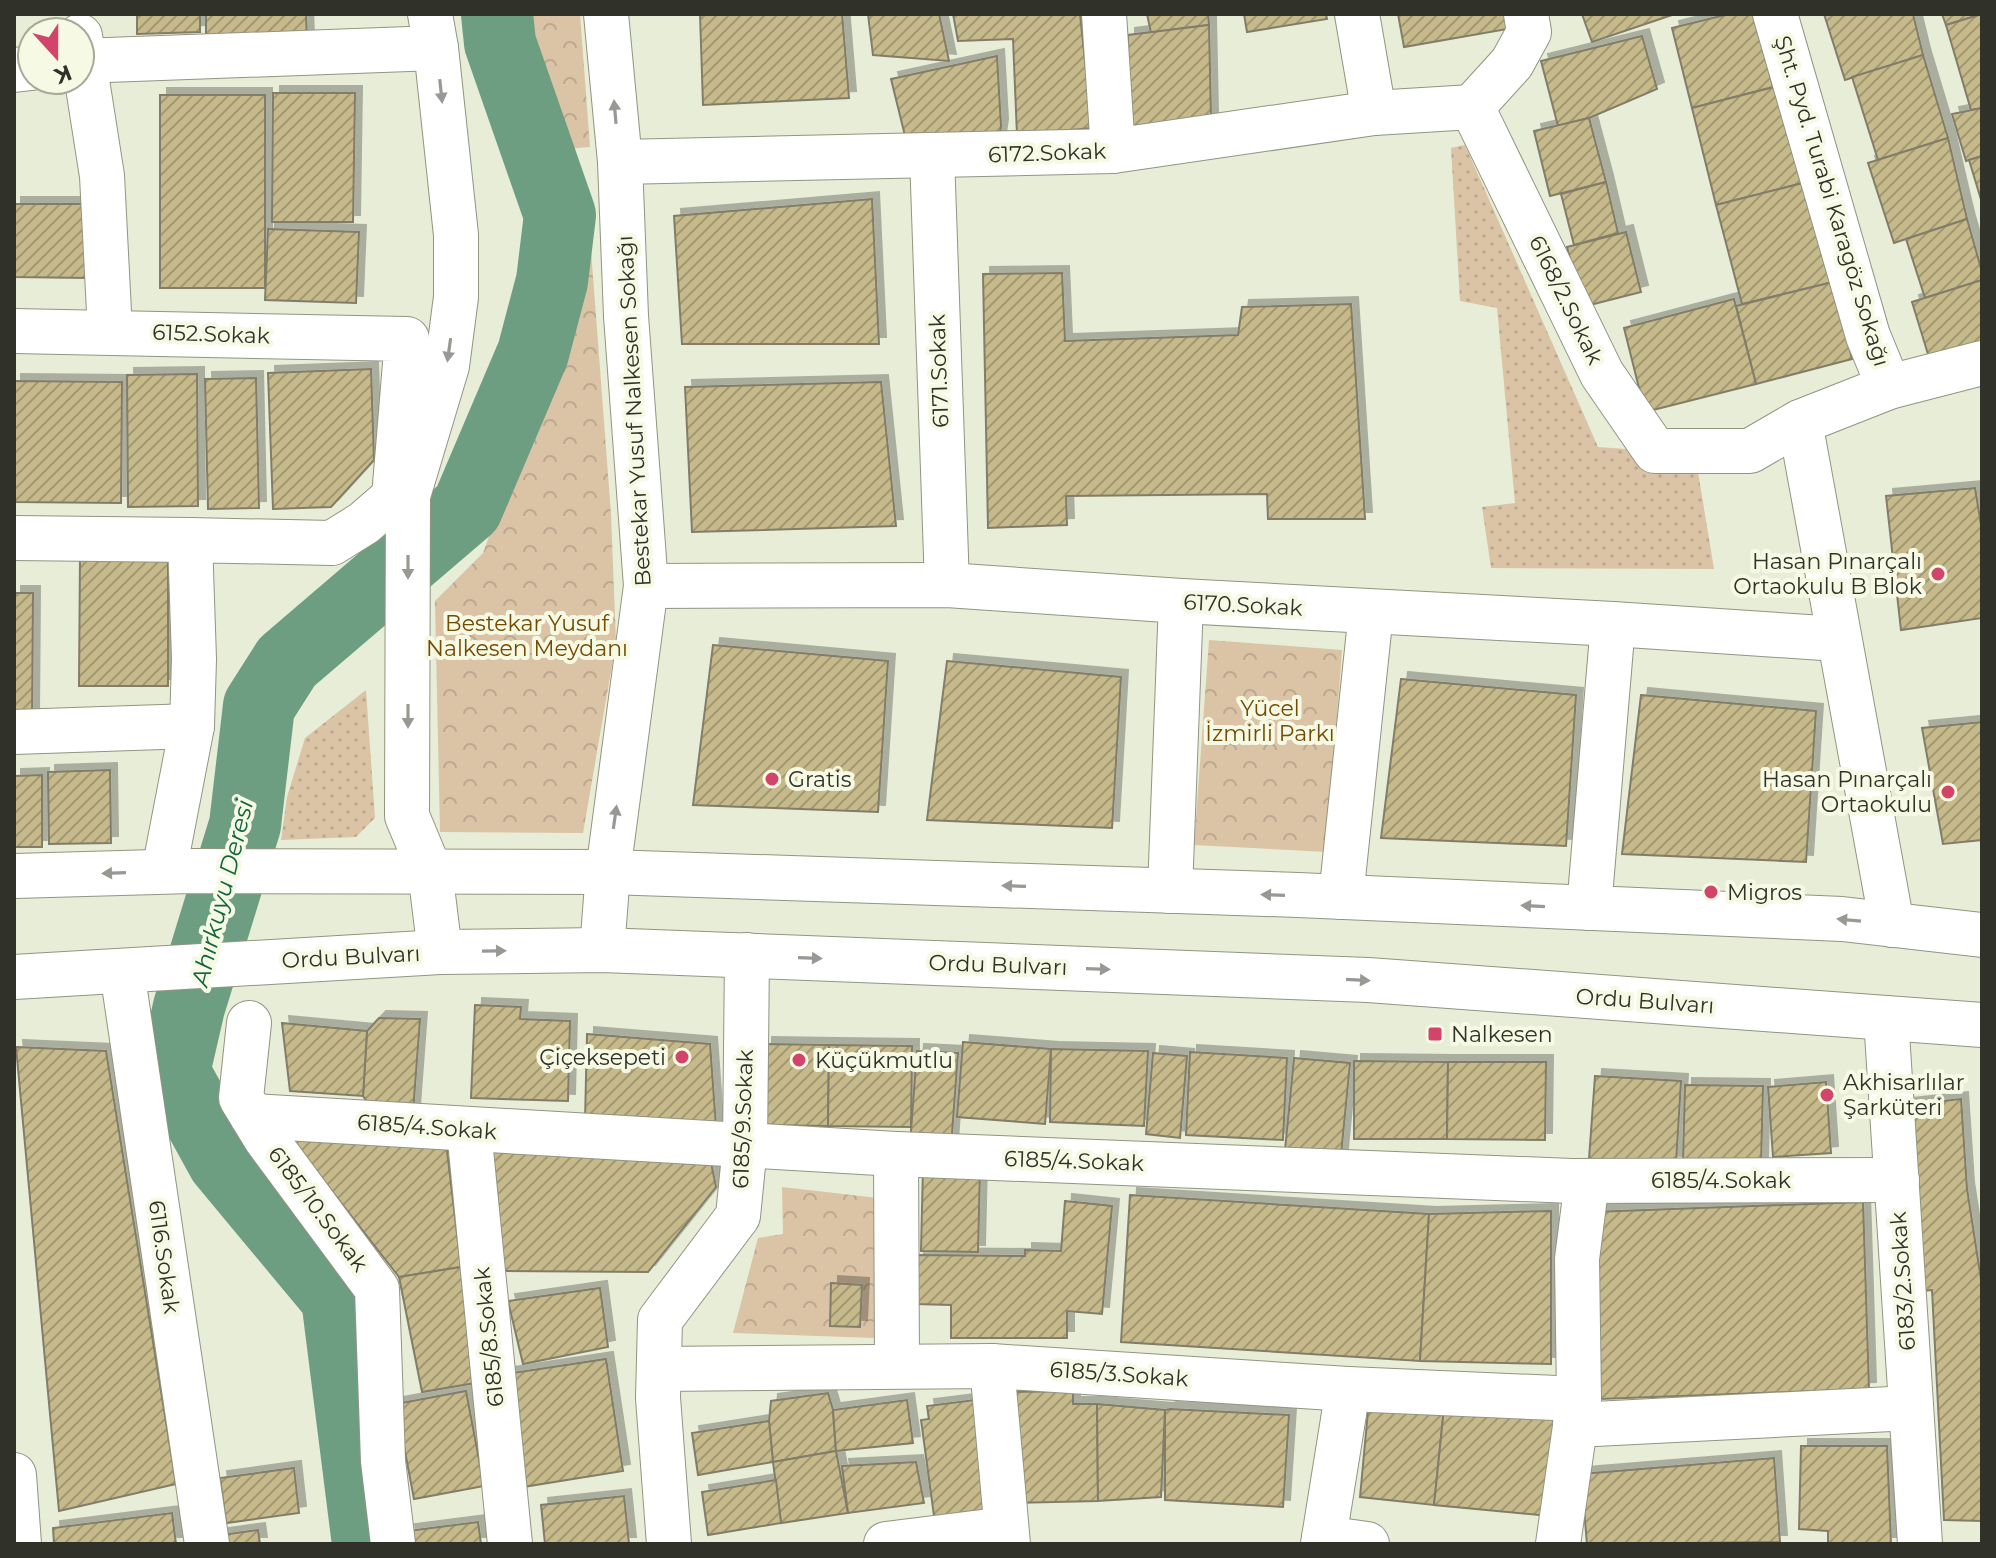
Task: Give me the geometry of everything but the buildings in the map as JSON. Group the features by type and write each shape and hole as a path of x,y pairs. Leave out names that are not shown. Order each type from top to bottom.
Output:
{"street":[{"name":"Bestekar Yusuf Nalkesen Sokağı","path":"602,950 608,872 646,586 626,316 620,162 606,14"},
{"path":"1104,14 1113,151"},
{"path":"1357,14 1374,113"},
{"path":"1472,107 1512,63 1529,32 1526,14"},
{"name":"Şht. Pyd. Turabi Karagöz Sokağı","path":"1775,14 1868,336 1889,387"},
{"path":"96,46 433,31 456,235 456,297 447,366 408,496 407,816 430,871 440,952"},
{"path":"89,96 102,176 110,331"},
{"name":"6172.Sokak","path":"620,162 1113,151 1374,113 1472,107"},
{"name":"6168/2.Sokak","path":"1472,107 1602,374 1655,451 1750,451 1800,422"},
{"name":"6171.Sokak","path":"932,156 947,585"},
{"name":"6152.Sokak","path":"14,331 407,339 394,497 364,523 332,543 190,540"},
{"name":"Şht. Pyd. Turabi Karagöz Sokağı","path":"1800,422 1889,387 1982,363"},
{"path":"1800,422 1892,925"},
{"path":"14,538 190,540 194,659 192,726 178,871"},
{"name":"6170.Sokak","path":"646,586 947,585 1838,639"},
{"path":"1170,891 1181,601"},
{"path":"1341,897 1371,612"},
{"path":"1589,908 1613,624"},
{"path":"14,732 192,726"},
{"path":"14,876 178,871 608,872 1341,897 1842,919 1982,935"},
{"name":"Ordu Bulvarı","path":"14,977 440,952 602,950 1368,980 1982,1025"},
{"name":"6185/9.Sokak","path":"669,1544 658,1398 660,1320 738,1216 745,1146 747,955"},
{"name":"6116.Sokak","path":"122,971 207,1544"},
{"name":"6183/2.Sokak","path":"1886,1018 1920,1544"},
{"name":"6185/10.Sokak","path":"249,1023 241,1098 266,1139 377,1289 383,1461 393,1544"},
{"name":"6185/4.Sokak","path":"252,1116 896,1154 1587,1181 1897,1180"},
{"name":"6185/8.Sokak","path":"469,1130 510,1544"},
{"path":"896,1154 897,1365"},
{"path":"1558,1544 1577,1412 1577,1259 1587,1181"},
{"path":"886,1544 1007,1536 992,1366"},
{"name":"6185/3.Sokak","path":"659,1369 992,1366 1348,1389 1577,1412 1911,1408"},
{"path":"1348,1389 1324,1541 1367,1544"},
{"path":"14,1475 19,1544"}],"green space":[{"path":"522,14 580,14 590,147 564,149 525,37"},
{"path":"1465,145 1598,447 1695,454 1714,569 1491,568 1482,507 1515,503 1497,308 1460,301 1451,148"},
{"name":"Bestekar Yusuf Nalkesen Meydanı","path":"573,228 591,250 611,514 616,642 583,833 440,832 435,601 483,553 564,330"},
{"name":"Yücel İzmirli Parkı","path":"1209,640 1342,650 1327,852 1194,845"},
{"path":"366,690 375,818 356,837 281,840 287,797 305,738"},
{"path":"782,1187 878,1198 875,1338 733,1333 758,1238 783,1234"}],"waterway":[{"name":"Ahırkuyu Deresi","path":"368,1544 337,1298 223,1161 174,1072 189,1007 245,825 259,706 287,662 467,508 533,353 552,281 560,215 500,43 497,14"}],"place":[{"name":"Hasan Pınarçalı Ortaokulu B Blok","path":"1938,574"},
{"name":"Gratis","path":"772,779"},
{"name":"Hasan Pınarçalı Ortaokulu","path":"1948,792"},
{"name":"Migros","path":"1711,892"},
{"name":"Nalkesen","path":"1435,1034"},
{"name":"Çiçeksepeti","path":"682,1057"},
{"name":"Küçükmutlu","path":"799,1060"},
{"name":"Akhisarlılar Şarküteri","path":"1827,1095"}]}
